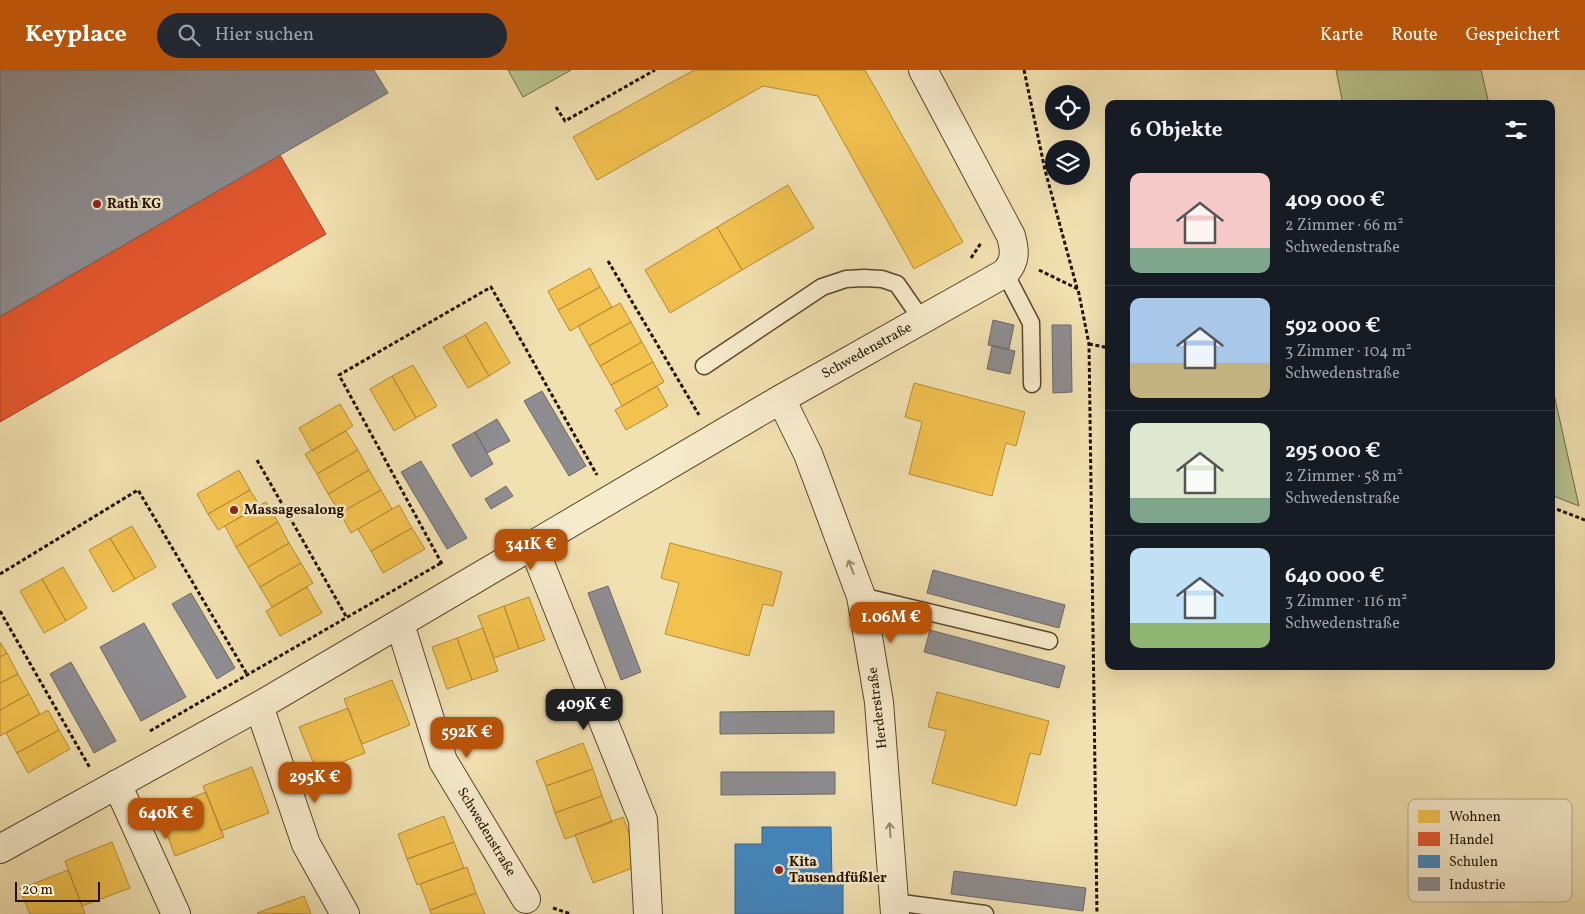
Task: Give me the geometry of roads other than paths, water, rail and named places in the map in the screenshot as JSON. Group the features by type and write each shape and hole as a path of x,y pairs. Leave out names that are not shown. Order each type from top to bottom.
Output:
{"street":[{"path":"923,70 1010,236 1014,248 1009,265"},
{"name":"Schwedenstraße","path":"0,849 364,645 782,399 922,320 1009,265"},
{"name":"Herderstraße","path":"782,399 808,454 861,596 880,702 895,908"},
{"path":"532,546 643,820 648,914"},
{"name":"Schwedenstraße","path":"400,624 443,761 526,899"},
{"path":"261,704 306,844 345,914"},
{"path":"110,788 176,914"}],"lane":[{"path":"1009,265 1031,323 1032,384"},
{"path":"704,366 822,287 846,279 882,278 897,284 922,320"},
{"path":"861,596 1049,641"},
{"path":"895,908 985,914"}],"place":[{"name":"Rath KG","path":"97,204"},
{"name":"Massagesalong","path":"234,510"},
{"name":"Kita Tausendfüßler","path":"779,870"}]}
